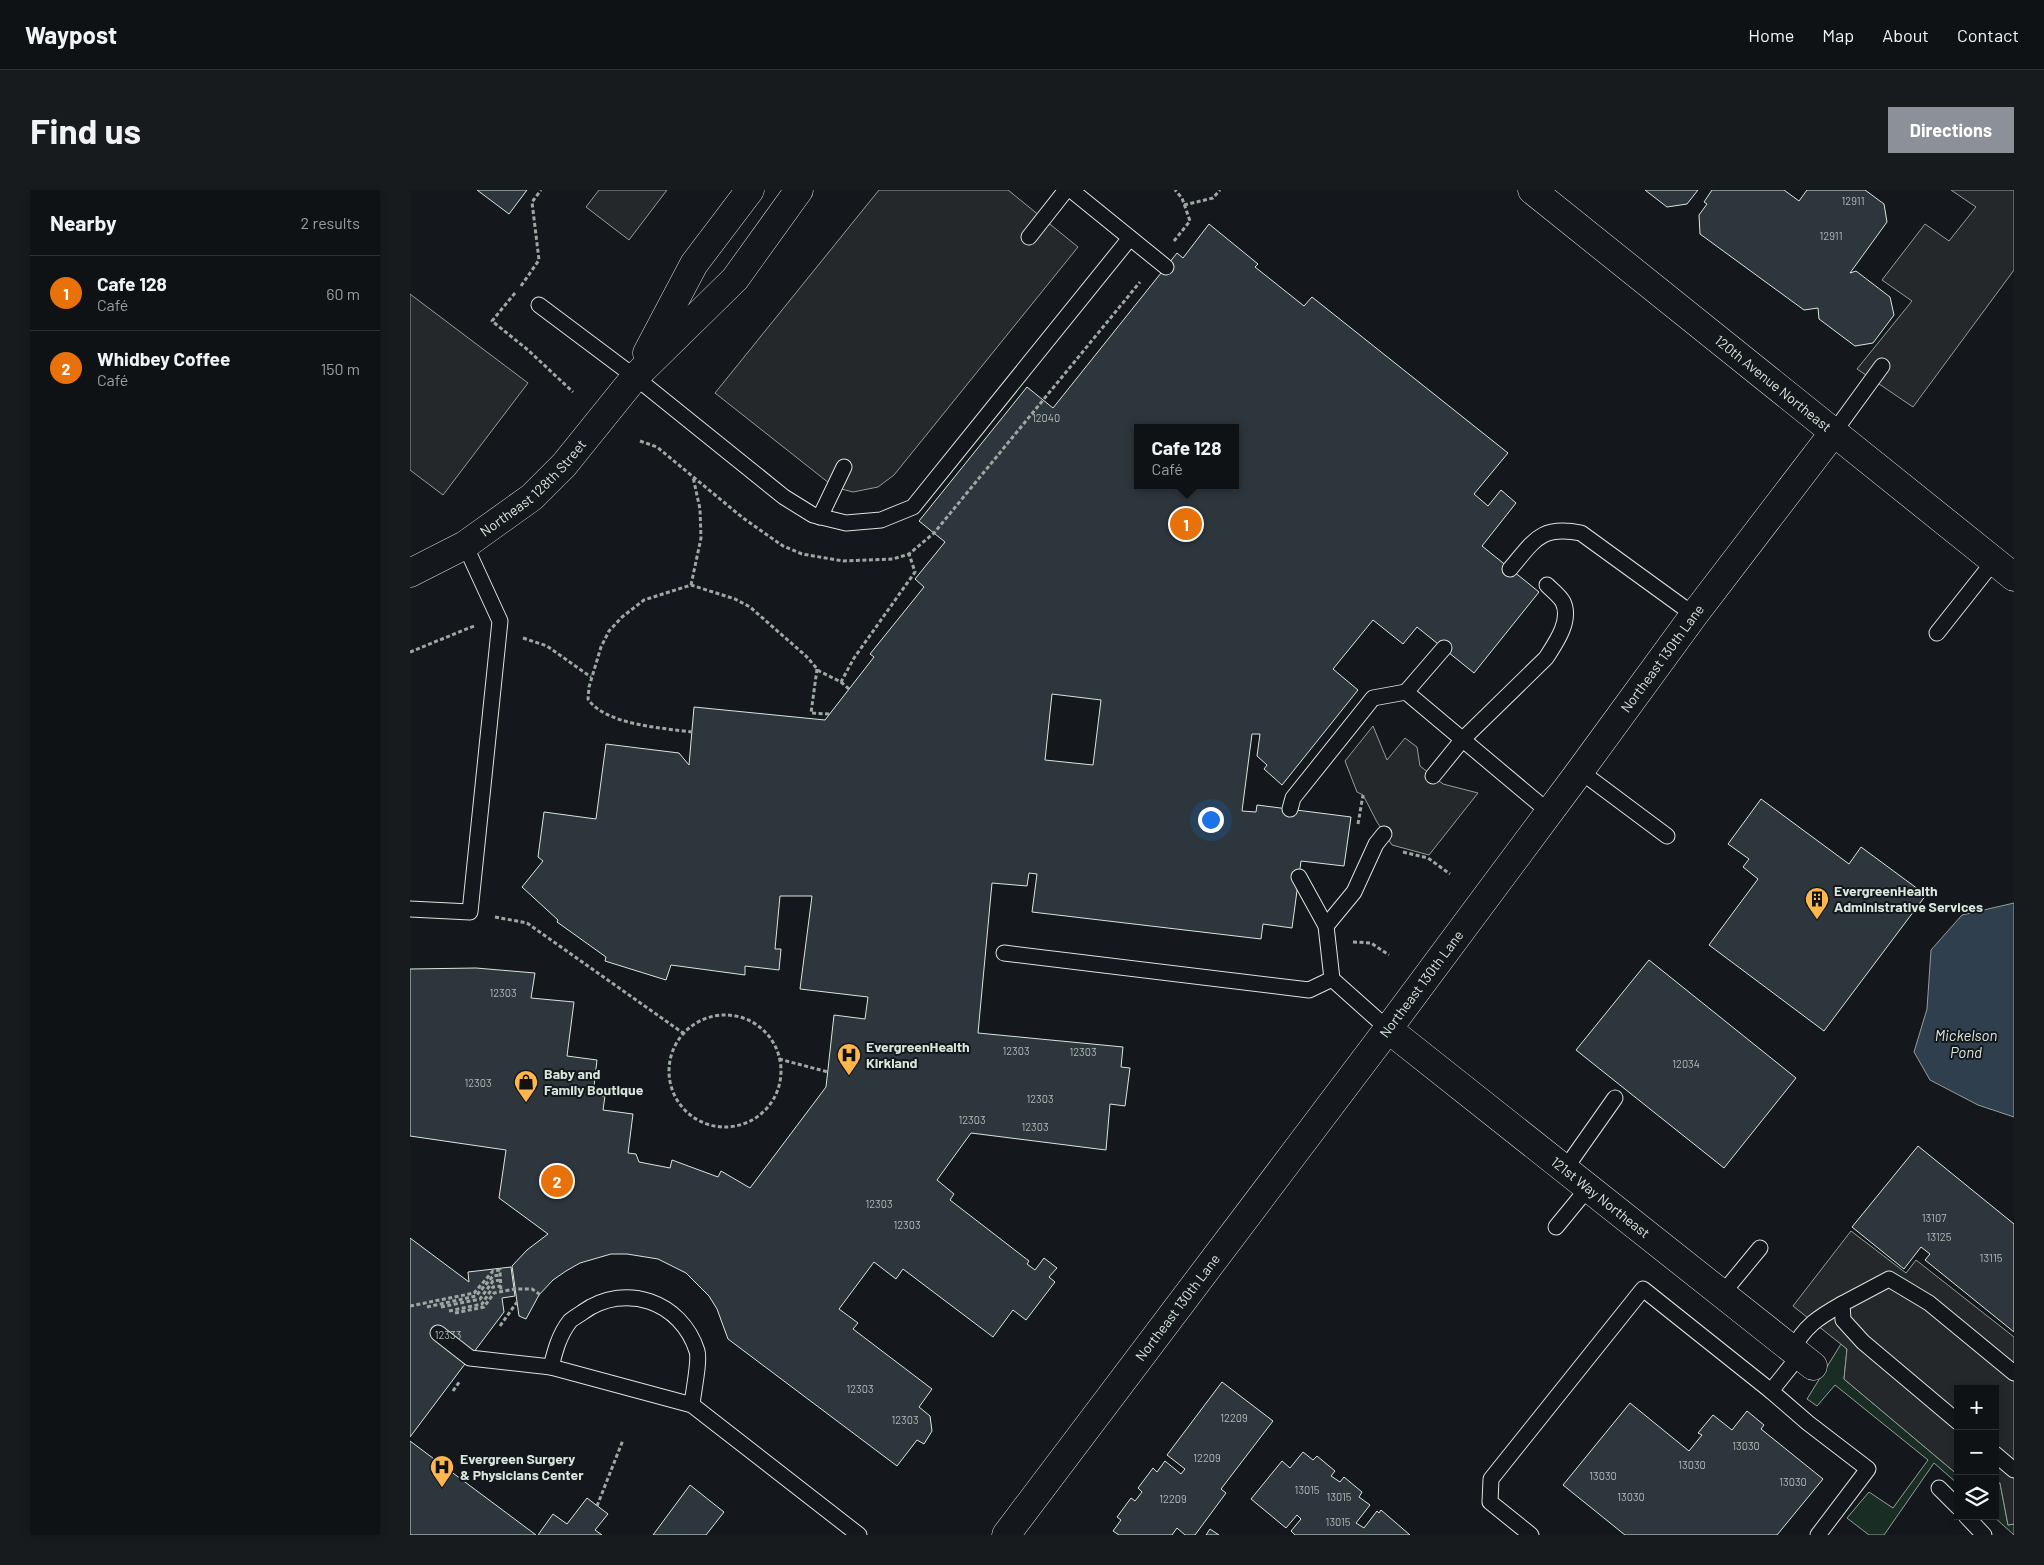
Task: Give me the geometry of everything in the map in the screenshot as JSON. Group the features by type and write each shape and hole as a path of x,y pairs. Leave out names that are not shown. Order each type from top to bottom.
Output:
{"street":[{"name":"Northeast 128th Street","path":"635,377 694,264 750,190"},
{"name":"Northeast 128th Street","path":"410,573 465,545 532,497 580,446 635,377 734,279 799,190"},
{"name":"120th Avenue Northeast","path":"1532,190 2004,569"},
{"name":"Northeast 130th Lane","path":"1008,1534 1388,1029 1694,615 1834,432"},
{"name":"121st Way Northeast","path":"1388,1029 1801,1358"}],"lane":[{"path":"1029,236 1066,190"},
{"path":"1071,190 1166,267"},
{"path":"539,305 635,377 784,497 813,515 820,517 846,523 881,520 914,507 1130,238"},
{"path":"1834,432 1882,366"},
{"path":"820,517 844,467"},
{"path":"1510,569 1537,538 1549,532 1567,531 1581,534 1694,615"},
{"path":"410,909 470,912 500,621 465,545"},
{"path":"1937,634 2004,569"},
{"path":"1433,776 1463,740 1546,658 1554,645 1566,616 1563,602 1547,585"},
{"path":"1290,809 1293,798 1373,698 1406,692 1444,648"},
{"path":"1406,692 1549,812"},
{"path":"1580,771 1667,836"},
{"path":"1326,926 1354,892 1376,844 1384,834"},
{"path":"1299,877 1326,926 1332,979 1388,1029"},
{"path":"1004,953 1309,990 1332,979"},
{"path":"1565,1169 1615,1098"},
{"path":"1556,1226 1588,1188"},
{"path":"1722,1294 1760,1248"},
{"path":"1771,1391 1801,1358 1800,1334 1820,1316 1889,1279 1929,1303 2014,1372"},
{"path":"1531,1535 1490,1502 1490,1479 1643,1289 1771,1391 1808,1423 1868,1469 1818,1535"},
{"path":"551,1367 557,1341 571,1321 595,1303 622,1297 651,1301 672,1313 688,1330 698,1353 692,1405"},
{"path":"1842,1304 1843,1320 1863,1342 1954,1419"},
{"path":"438,1333 470,1358 551,1367 692,1405 840,1529 859,1535"},
{"path":"1999,1457 2014,1470"},
{"path":"1939,1488 1954,1503"},
{"path":"1970,1520 1984,1535"}],"path":[{"path":"1172,243 1190,222 1182,198 1174,190"},
{"path":"1184,205 1213,198 1220,190"},
{"path":"1042,400 1140,282"},
{"path":"691,585 701,538 700,509 693,477"},
{"path":"841,682 854,658 915,572 909,554"},
{"path":"692,732 635,725 599,710 588,699 588,687 601,647 610,630 622,617 644,600 691,585 735,598 750,608 806,656 817,668 849,689"},
{"path":"410,652 477,625"},
{"path":"523,637 547,646 592,677"},
{"path":"817,668 811,712 829,714"},
{"path":"1358,826 1363,795"},
{"path":"1400,851 1428,858 1450,874"},
{"path":"470,912 527,923 683,1033"},
{"path":"1343,942 1371,943 1388,956"},
{"path":"714,1015 734,1015 752,1021 767,1033 777,1050 781,1069 779,1088 770,1105 755,1118 737,1126 717,1127 698,1121 683,1109 672,1092 668,1072 672,1053 683,1033 696,1022 714,1015"},
{"path":"779,1059 828,1072"},
{"path":"410,1306 474,1293 492,1271 500,1270 501,1292"},
{"path":"426,1307 476,1296 493,1276 500,1275"},
{"path":"438,1308 480,1299 493,1281 501,1280"},
{"path":"447,1311 482,1304 494,1287 501,1286"},
{"path":"452,1314 484,1307 494,1293 532,1289 542,1296"},
{"path":"500,1326 517,1302"},
{"path":"597,1506 623,1440"}],"green space":[{"path":"1841,1344 1847,1349 1844,1379 1954,1472 1954,1480 1934,1463 1884,1535 1869,1535 1847,1518 1869,1492 1893,1508 1928,1460 1835,1385 1817,1406 1807,1399"},
{"path":"1999,1483 2008,1525 2014,1524 2014,1535 1997,1520 1999,1520"}],"shaded area":[{"path":"599,190 667,190 629,240 586,207"},
{"path":"879,190 1008,190 1078,247 894,475 878,487 853,492 834,487 715,393"},
{"path":"1951,190 2014,190 2014,270 1913,407 1857,369 1912,301 1882,280 1925,224 1949,241 1976,207"},
{"path":"410,294 528,383 443,495 410,470"},
{"path":"1373,726 1387,760 1405,738 1417,747 1420,766 1443,784 1478,793 1429,855 1392,845 1363,795 1357,792 1345,761"},
{"path":"1851,1231 1906,1273 1916,1260 2014,1337 2014,1524 2008,1525 1999,1483 1999,1385 1954,1385 1954,1472 1844,1379 1847,1349 1793,1306"}],"water":[{"name":"Mickelson Pond","path":"2014,903 2014,1117 1978,1105 1930,1080 1914,1052 1927,1009 1931,950 1962,915"}],"building":[{"path":"477,190 527,190 509,214"},
{"path":"1645,190 1698,190 1687,204 1667,207"},
{"path":"1712,190 1784,190 1799,201 1807,190 1865,190 1884,204 1887,222 1850,273 1856,271 1890,297 1894,315 1873,343 1855,346 1819,319 1818,308 1804,310 1700,234 1699,215 1707,204 1704,202"},
{"path":"1209,224 1258,264 1255,267 1304,306 1312,297 1508,453 1474,494 1488,506 1501,490 1516,503 1482,546 1539,592 1474,673 1417,627 1403,644 1373,620 1333,669 1358,690 1282,785 1264,769 1267,765 1257,756 1260,734 1252,734 1242,811 1256,812 1257,805 1351,817 1344,866 1301,861 1292,928 1263,924 1261,939 1032,912 1037,874 1029,873 1027,886 992,883 978,1033 1123,1047 1121,1067 1130,1068 1125,1106 1110,1104 1106,1150 971,1133 937,1180 954,1194 950,1200 1029,1261 1027,1264 1035,1270 1044,1258 1057,1268 1049,1277 1055,1282 1026,1320 1013,1310 993,1337 903,1269 896,1279 874,1262 839,1309 858,1323 853,1329 932,1389 919,1407 930,1416 932,1431 924,1444 917,1440 897,1466 728,1339 717,1309 709,1296 686,1273 658,1259 627,1254 611,1254 580,1263 553,1280 539,1295 526,1319 519,1316 512,1266 527,1250 548,1234 499,1198 506,1150 410,1136 410,969 476,968 535,973 531,998 574,1002 567,1056 597,1060 593,1095 605,1096 603,1110 633,1114 628,1153 636,1154 639,1162 670,1168 672,1160 718,1177 721,1171 750,1188 826,1087 834,1015 865,1019 868,997 800,989 812,896 780,896 775,949 781,949 779,970 745,966 745,975 671,965 666,980 605,961 606,957 557,922 558,920 522,887 543,861 538,857 544,812 596,819 606,744 679,753 689,765 694,707 825,720 874,657 870,654 924,587 915,579 945,542 919,521 1027,387 1053,408 1177,253 1183,258","holes":["1052,694 1101,700 1093,765 1045,760"]},
{"name":"EvergreenHealth Administrative Services","path":"1761,799 1849,864 1861,847 1926,895 1824,1031 1709,945 1758,879 1743,867 1749,859 1728,844"},
{"path":"1649,960 1796,1078 1724,1168 1576,1050"},
{"path":"1918,1146 2014,1224 2014,1332 1925,1260 1930,1254 1921,1247 1904,1269 1852,1227"},
{"path":"410,1238 469,1282 468,1272 511,1267 515,1296 502,1298 504,1312 410,1437"},
{"path":"1222,1382 1273,1421 1221,1489 1226,1493 1195,1535 1185,1535 1177,1528 1172,1535 1119,1535 1113,1531 1121,1520 1117,1517 1131,1498 1135,1501 1142,1492 1138,1488 1153,1468 1157,1472 1165,1461 1181,1474 1185,1469 1167,1455"},
{"path":"1630,1403 1689,1451 1702,1435 1698,1433 1713,1415 1732,1430 1747,1411 1764,1425 1761,1429 1823,1479 1777,1535 1625,1535 1563,1485"},
{"name":"Evergreen Surgery & Physicians Center","path":"410,1441 536,1535 410,1535"},
{"path":"1303,1452 1313,1460 1317,1456 1335,1471 1331,1476 1340,1482 1344,1477 1362,1492 1359,1497 1370,1505 1356,1523 1364,1528 1377,1511 1379,1513 1381,1510 1410,1535 1295,1535 1291,1531 1301,1519 1297,1515 1286,1528 1251,1499 1282,1461 1290,1468"},
{"path":"690,1485 724,1512 706,1535 653,1535"},
{"name":"Evergreen Surgery & Physicians Center","path":"587,1498 608,1514 595,1530 602,1535 538,1535 553,1514 567,1524"},
{"path":"1210,1529 1219,1535 1206,1535"}],"place":[{"name":"Cafe 128","path":"1186,524"},
{"name":"EvergreenHealth Administrative Services","path":"1817,920"},
{"name":"EvergreenHealth Kirkland","path":"849,1076"},
{"name":"Baby and Family Boutique","path":"526,1103"},
{"name":"Whidbey Coffee","path":"557,1181"},
{"name":"Evergreen Surgery & Physicians Center","path":"442,1488"}]}
